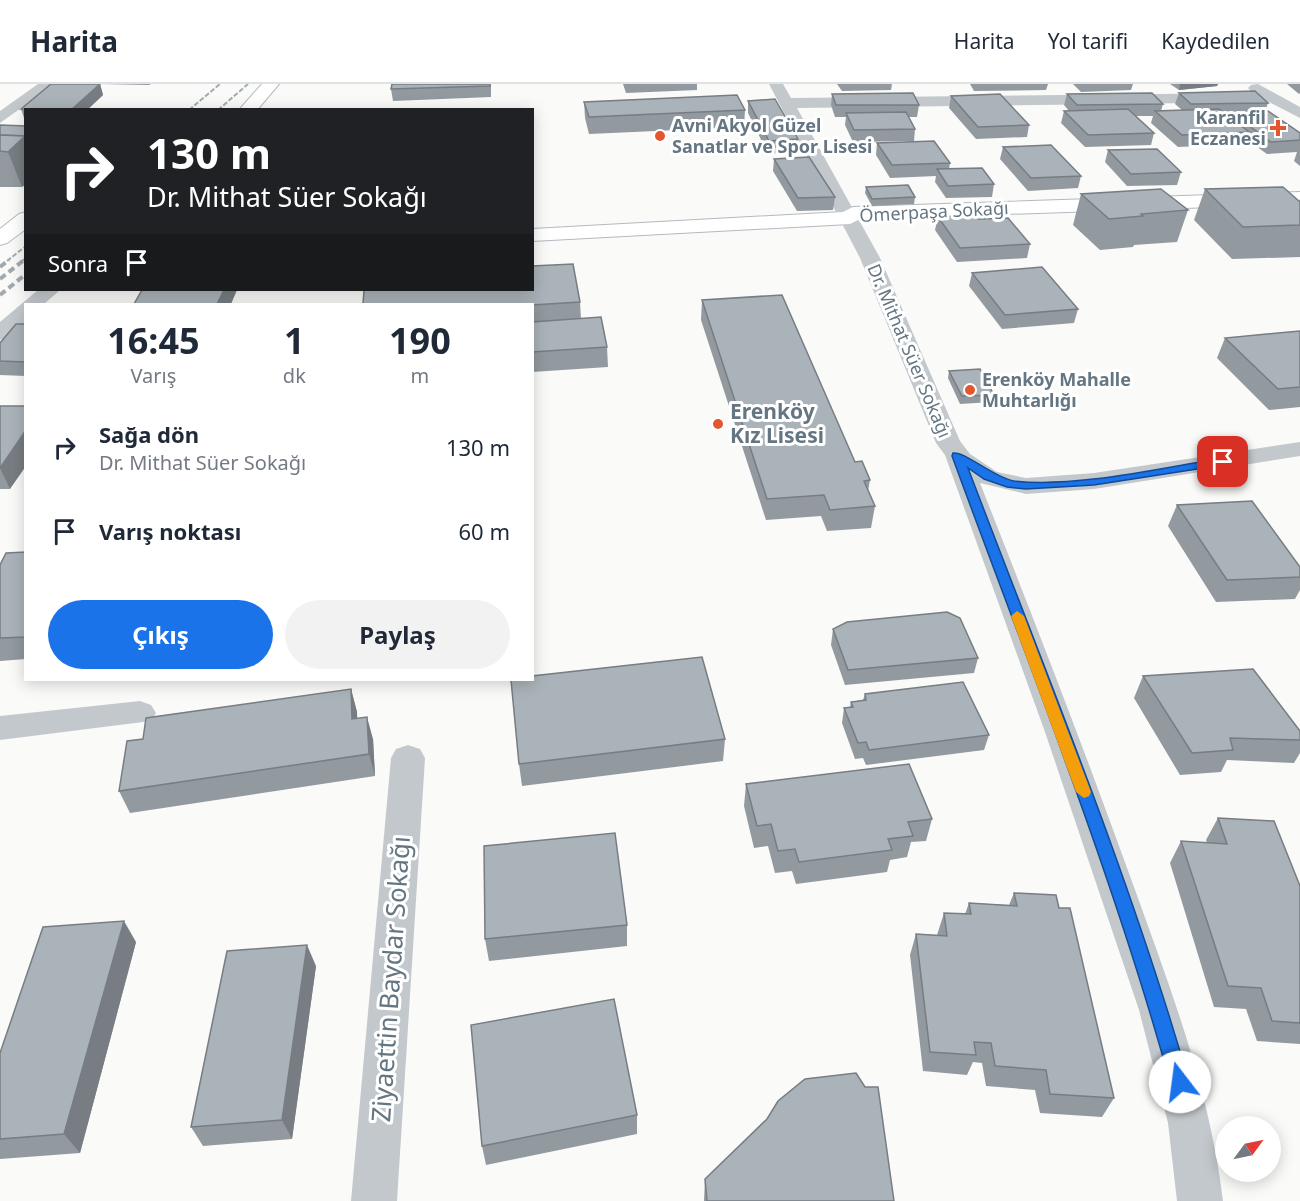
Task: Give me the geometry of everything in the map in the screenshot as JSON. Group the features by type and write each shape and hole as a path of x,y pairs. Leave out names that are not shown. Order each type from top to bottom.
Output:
{"street":[{"path":"250,108 271,84"},
{"name":"Dr. Mithat Süer Sokağı","path":"776,84 850,218 884,289 944,434 957,456 1000,482 1040,486 1151,473 1300,449"},
{"path":"1248,84 1300,113"},
{"path":"10,90 44,87"},
{"path":"0,118 44,87"},
{"path":"786,104 1273,97"},
{"name":"Ömerpaşa Sokağı","path":"534,235 850,218 853,213 1300,198"},
{"path":"0,239 24,220"},
{"path":"33,303 49,291"},
{"path":"0,333 24,312"},
{"path":"957,456 1083,789 1165,1030 1190,1124 1200,1201"},
{"path":"0,728 140,713"},
{"name":"Ziyaettin Baydar Sokağı","path":"374,1201 408,758"}],"building":[{"path":"51,84 100,84 73,108 21,109"},
{"path":"392,84 490,84 490,86 391,89"},
{"path":"1255,91 1268,103 1191,104 1179,93"},
{"path":"913,93 919,105 836,105 832,94"},
{"path":"1152,93 1163,104 1077,105 1067,94"},
{"path":"1000,94 1029,125 978,127 951,96"},
{"path":"737,95 745,110 589,117 584,102"},
{"path":"775,99 798,139 769,141 748,101"},
{"path":"1128,109 1154,133 1088,135 1064,111"},
{"path":"1219,109 1249,132 1182,135 1155,111"},
{"path":"1268,111 1300,133 1300,140 1271,142 1232,113"},
{"path":"906,112 915,129 854,130 846,113"},
{"path":"0,125 24,126 24,136 0,135"},
{"path":"0,135 24,136 8,152 0,151"},
{"path":"934,141 950,163 892,165 877,143"},
{"path":"1051,145 1081,176 1031,178 1003,147"},
{"path":"1157,149 1181,172 1131,174 1108,150"},
{"path":"809,157 835,197 798,198 774,159"},
{"path":"982,168 994,184 948,186 937,169"},
{"path":"908,185 915,197 872,199 866,187"},
{"path":"1283,187 1300,202 1300,225 1243,227 1205,189"},
{"path":"1161,189 1188,210 1109,219 1081,194"},
{"path":"975,215 978,219 1008,218 1030,244 960,248 938,217"},
{"path":"573,264 580,302 534,305 534,303 363,303 364,291 534,291 534,266"},
{"path":"1042,267 1078,309 1005,315 972,273"},
{"path":"141,291 224,291 218,303 135,303"},
{"path":"782,295 855,462 862,461 870,480 864,481 875,506 830,510 824,495 767,499 702,300"},
{"path":"601,317 607,347 534,352 534,322"},
{"path":"16,324 24,324 24,362 0,361 0,343"},
{"path":"1300,331 1300,387 1278,389 1225,338"},
{"path":"980,369 994,395 962,396 949,371"},
{"path":"0,406 24,406 24,433 0,468"},
{"path":"1252,501 1300,567 1300,577 1227,580 1177,505"},
{"path":"24,552 24,637 0,638 0,565 6,553"},
{"path":"947,612 960,618 978,658 848,670 833,629 847,622"},
{"path":"702,657 725,739 519,764 511,681 534,681 534,676"},
{"path":"1253,669 1300,731 1300,740 1230,738 1233,750 1192,753 1143,676"},
{"path":"963,682 989,735 869,750 866,742 858,743 844,708 853,707 851,702 866,700 865,694"},
{"path":"351,689 352,719 367,717 369,754 119,791 127,741 143,739 146,718"},
{"path":"909,764 932,819 908,822 913,836 888,839 892,850 799,862 795,849 778,851 771,824 757,826 746,784"},
{"path":"1218,818 1274,821 1300,886 1300,1023 1272,1021 1261,988 1228,986 1181,841 1227,844"},
{"path":"615,833 627,925 485,939 484,846"},
{"path":"1014,893 1056,895 1059,908 1070,908 1114,1098 1050,1094 1046,1070 995,1066 991,1043 974,1042 976,1055 930,1052 916,934 947,936 944,913 971,914 969,903 1017,906"},
{"path":"124,921 64,1134 0,1139 0,1053 43,927"},
{"path":"307,945 282,1120 191,1127 227,951"},
{"path":"614,999 637,1115 482,1146 471,1025"},
{"path":"856,1073 865,1087 878,1087 894,1201 707,1201 705,1179 767,1119 778,1101 805,1079"}],"railway":[{"path":"191,108 220,84"},
{"path":"220,108 248,84"},
{"path":"7,261 24,248"},
{"path":"0,267 9,260"},
{"path":"0,279 24,260"},
{"path":"0,295 24,276"}],"slow traffic":[{"path":"1017,616 1084,792"}],"place":[{"name":"Karanfil Eczanesi","path":"1278,128"},
{"name":"Avni Akyol Güzel Sanatlar ve Spor Lisesi","path":"660,136"},
{"name":"Erenköy Mahalle Muhtarlığı","path":"970,390"},
{"name":"Erenköy Kız Lisesi","path":"718,424"}],"route":[{"path":"1180,1082 1165,1030 1083,789 957,456 988,477 1000,482 1026,486 1094,481 1223,462"}]}
